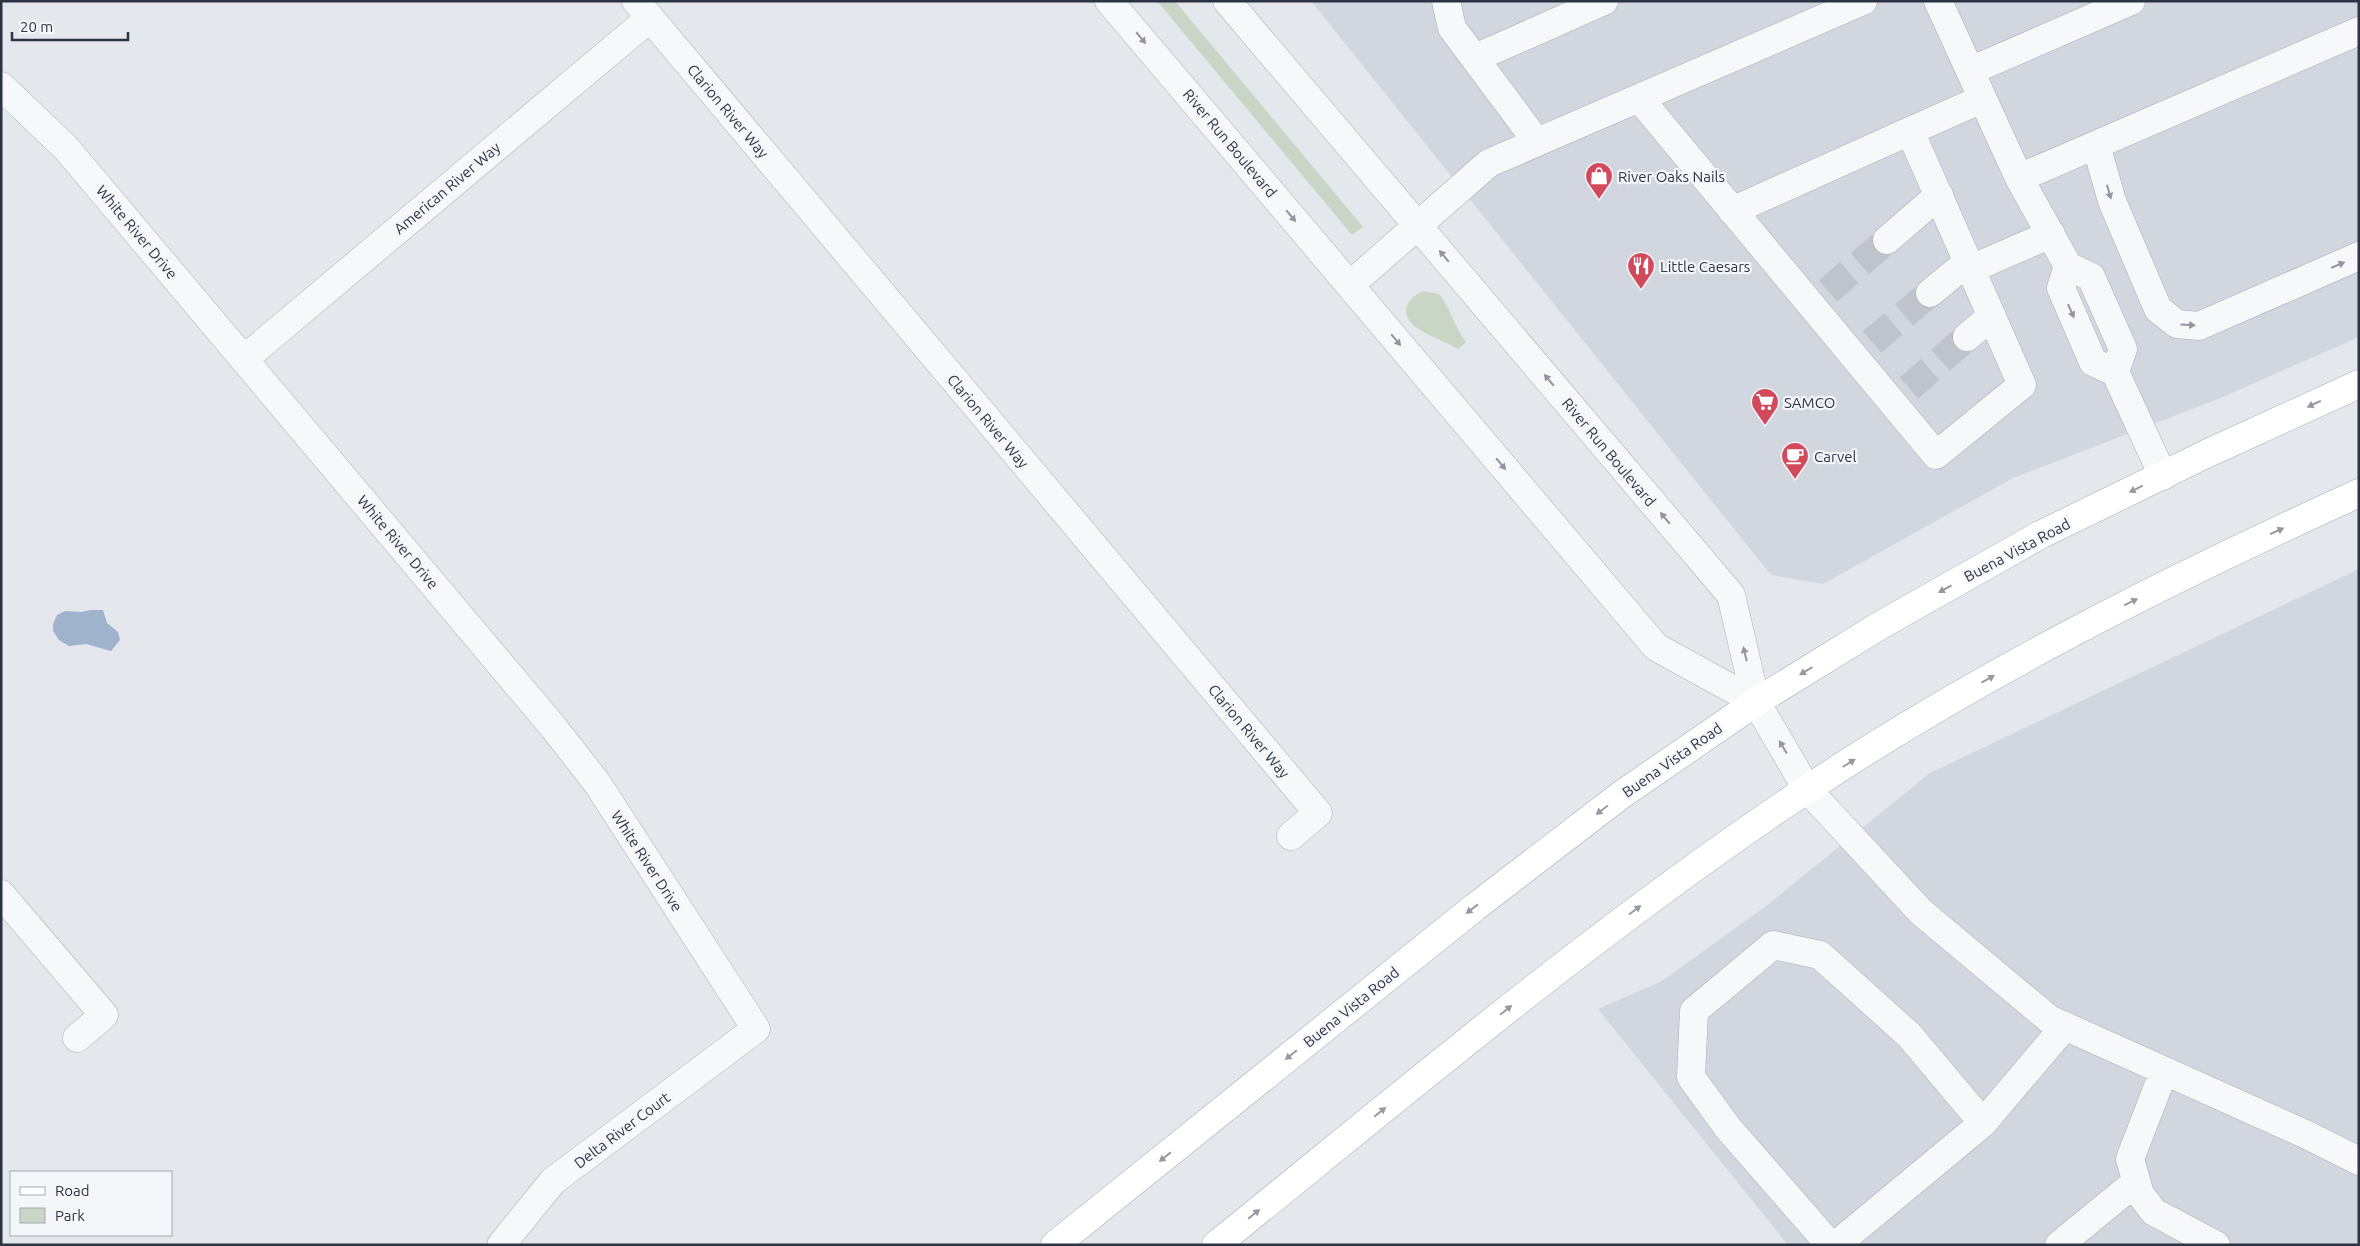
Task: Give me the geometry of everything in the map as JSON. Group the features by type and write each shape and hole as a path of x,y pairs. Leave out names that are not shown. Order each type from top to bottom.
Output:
{"main road":[{"name":"Buena Vista Road","path":"1055,1245 1475,907 1621,795 1756,702 1879,626 2040,535 2206,454 2359,384"},
{"path":"1216,1245 1529,992 1676,880 1807,789 1933,710 2095,619 2260,538 2359,493"}],"street":[{"name":"River Run Boulevard","path":"1109,1 1656,647 1756,702"},
{"name":"River Run Boulevard","path":"1227,1 1731,595 1756,702 1807,789 1921,912 2049,1019 2305,1134 2359,1161"},
{"path":"1446,1 1452,28 1537,142"},
{"path":"1475,58 1604,1"},
{"path":"1350,285 1489,163 1863,1"},
{"path":"1938,1 2019,178 2068,266 2091,277 2123,349 2115,372 2163,476"},
{"path":"1970,71 2131,1"},
{"name":"American River Way","path":"244,358 643,9"},
{"name":"Clarion River Way","path":"643,9 1318,813 1291,836"},
{"path":"2019,178 2359,31"},
{"name":"White River Drive","path":"1,86 66,148 554,728 597,783 756,1029"},
{"path":"1639,98 1732,211 1819,298 1863,349 1901,395 1936,456 2022,385 1910,131"},
{"path":"1732,211 1982,99"},
{"path":"2096,145 2112,201 2158,309 2177,324 2199,326 2359,256"},
{"path":"1887,240 1939,196"},
{"path":"1930,293 1970,265 2051,234"},
{"path":"1967,338 1992,316"},
{"path":"1,894 104,1015 77,1038"},
{"path":"1830,1245 1728,1128 1690,1077 1694,1011 1774,945 1820,955 1910,1034 1983,1122"},
{"path":"1836,1245 1983,1122 2065,1026"},
{"name":"Delta River Court","path":"501,1245 553,1181 756,1029"},
{"path":"2164,1071 2130,1159 2136,1182 2140,1194 2154,1212 2216,1245"},
{"path":"2059,1245 2136,1182"}],"shaded area":[{"path":"1311,1 2359,1 2359,337 2218,399 2013,478 1823,584 1771,575"},
{"path":"2359,569 2359,1245 1788,1245 1598,1009 1662,981 1766,906 1930,773"}],"green space":[{"path":"1157,1 1175,1 1363,227 1352,235"},
{"path":"1424,291 1439,294 1447,306 1466,342 1458,349 1424,332 1410,321 1406,314 1408,303"}],"water":[{"path":"103,610 107,623 118,632 120,640 111,651 86,644 69,646 59,640 53,631 53,624 57,615 65,611 81,612"}],"tunnel":[{"path":"1828,291 1887,240"},
{"path":"1872,342 1930,293"},
{"path":"1909,388 1967,337"}],"place":[{"name":"River Oaks Nails","path":"1599,200"},
{"name":"Little Caesars","path":"1641,290"},
{"name":"SAMCO","path":"1765,426"},
{"name":"Carvel","path":"1795,480"}]}
